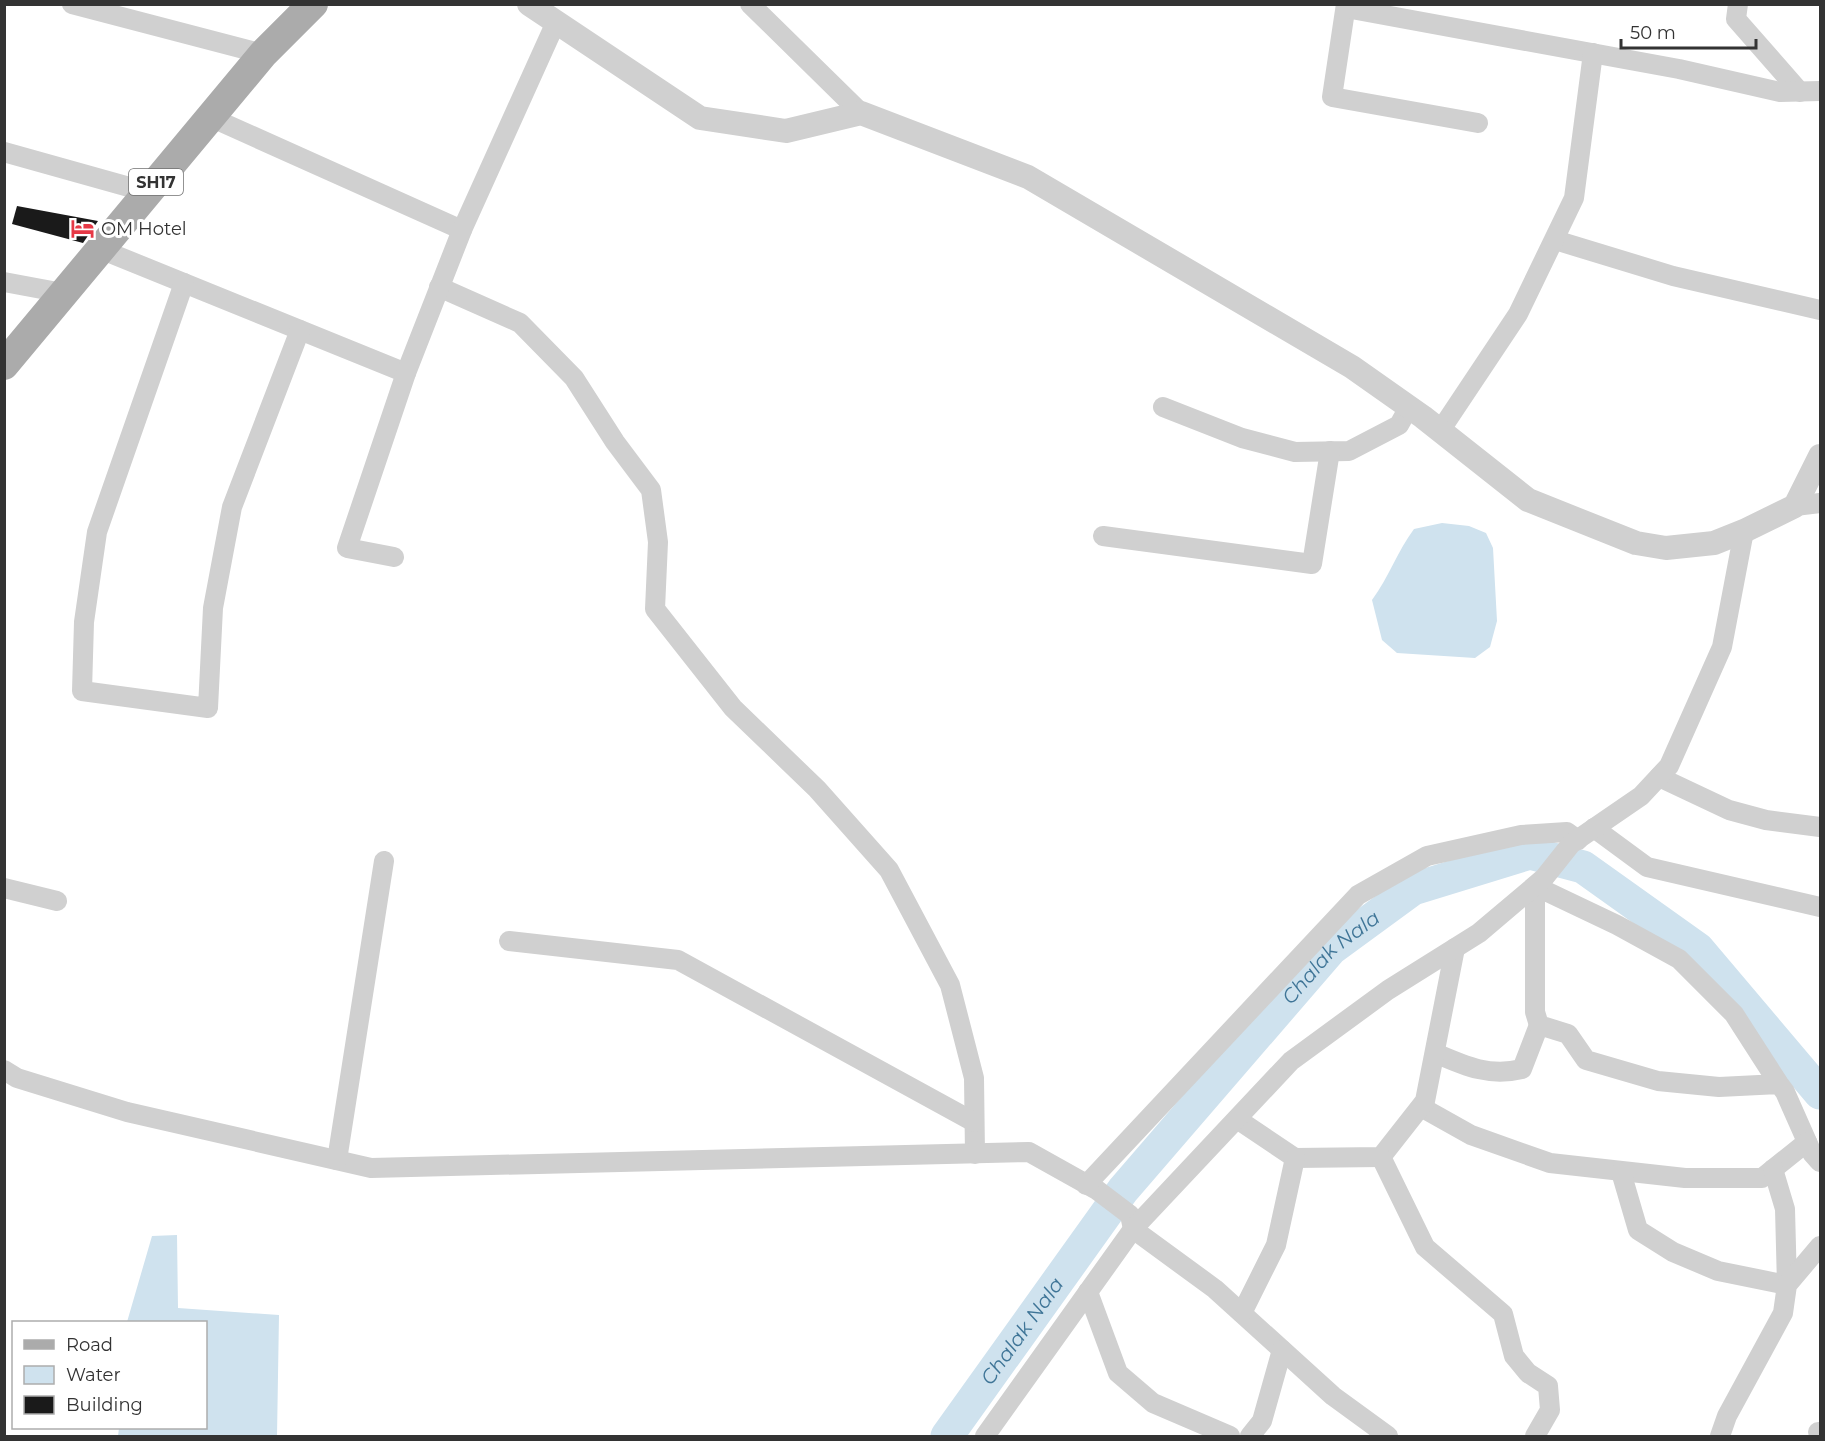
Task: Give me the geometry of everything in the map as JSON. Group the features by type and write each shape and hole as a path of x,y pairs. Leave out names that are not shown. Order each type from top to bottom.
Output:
{"main road":[{"name":"SH17","path":"4,365 263,54 314,4"}],"street":[{"path":"72,4 263,54"},
{"path":"529,4 699,118 786,131 861,112"},
{"path":"750,4 861,112 1028,177 1352,367 1409,407 1528,500 1636,543 1666,548 1714,543 1796,506 1821,502"},
{"path":"1738,4 1736,19 1800,92"},
{"path":"1478,123 1332,97 1346,6 1679,69 1780,92 1821,91"},
{"path":"394,557 347,548 406,373 439,287 462,230 556,22"},
{"path":"1440,431 1518,314 1575,198 1593,53"},
{"path":"210,117 462,230"},
{"path":"4,152 147,192"},
{"path":"1555,240 1673,276 1821,310"},
{"path":"100,249 406,373"},
{"path":"4,282 63,293"},
{"path":"184,283 97,532 84,622 82,691 208,708 213,608 232,507 300,330"},
{"path":"439,287 520,323 574,378 615,442 651,490 658,542 655,609 733,708 817,789 889,870 950,985 974,1078 975,1154"},
{"path":"1163,407 1252,441 1295,452 1349,451 1399,425 1409,407"},
{"path":"1103,536 1312,564 1330,451"},
{"path":"1796,506 1821,456"},
{"path":"985,1437 1088,1292 1132,1222 1237,1119 1291,1061 1388,990 1479,933 1540,882 1581,837 1641,796 1669,766 1722,647 1744,531"},
{"path":"1659,777 1728,810 1766,819 1821,827"},
{"path":"1091,1188 1358,895 1427,856 1521,835 1567,832 1647,867 1821,907"},
{"path":"337,1160 384,861"},
{"path":"1435,1053 1474,1070 1504,1073 1522,1069 1539,1025 1535,1012 1540,882"},
{"path":"1540,882 1679,959 1734,1014 1779,1084 1807,1142 1821,1162"},
{"path":"5,890 57,901"},
{"path":"509,941 678,960 974,1122"},
{"path":"1237,1119 1295,1158 1381,1156 1425,1101 1455,948"},
{"path":"1539,1025 1568,1034 1586,1060 1658,1081 1719,1087 1779,1084"},
{"path":"4,1071 17,1078 127,1112 371,1168 1029,1152 1091,1188 1215,1288 1333,1396 1389,1437"},
{"path":"1421,1107 1471,1135 1550,1163 1686,1178 1762,1178 1807,1142"},
{"path":"1381,1156 1425,1247 1503,1314 1515,1356 1528,1373 1548,1386 1550,1410 1535,1437"},
{"path":"1242,1313 1276,1245 1295,1158"},
{"path":"1720,1437 1727,1416 1783,1313 1787,1285 1785,1209 1773,1168"},
{"path":"1621,1172 1638,1230 1673,1252 1718,1272 1787,1285"},
{"path":"1787,1285 1821,1246"},
{"path":"1088,1292 1118,1373 1153,1404 1230,1437"},
{"path":"1250,1437 1262,1420 1282,1350"}],"water":[{"path":"1442,523 1469,526 1486,533 1493,548 1497,621 1490,647 1475,658 1397,653 1382,640 1372,600 1414,529"},
{"path":"177,1235 178,1308 279,1315 277,1436 118,1436 119,1429 207,1429 207,1321 127,1321 152,1236"}],"building":[{"name":"OM Hotel","path":"17,206 98,221 83,243 12,224"}],"waterway":[{"name":"Chalak Nala","path":"947,1436 1123,1190 1331,949 1413,889 1530,853 1583,867 1698,949 1820,1093"}],"place":[{"name":"OM Hotel","path":"83,229"}]}
